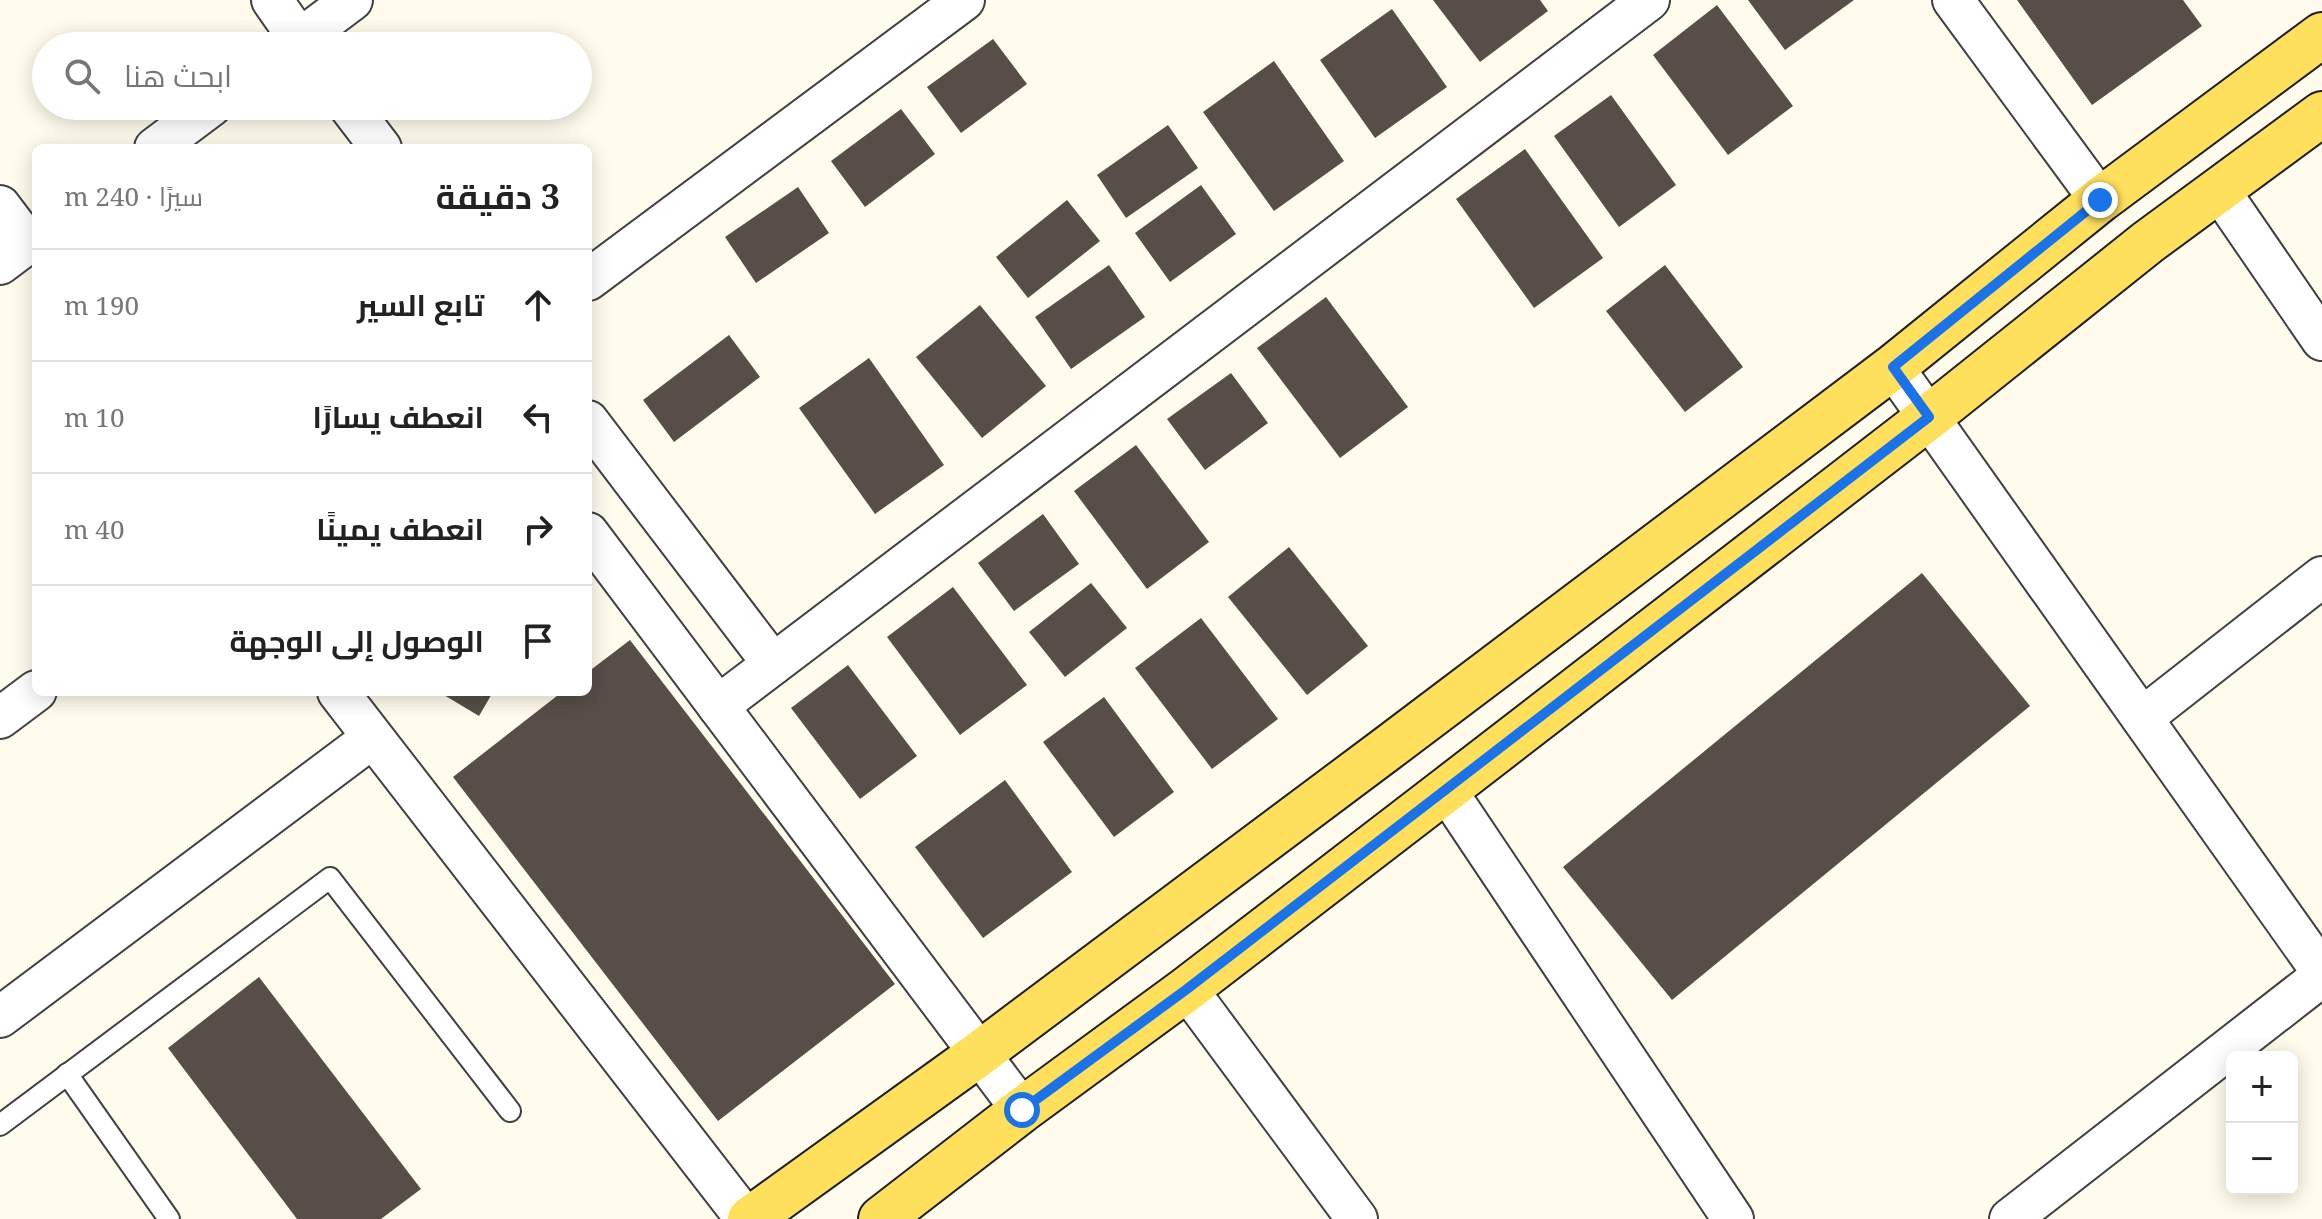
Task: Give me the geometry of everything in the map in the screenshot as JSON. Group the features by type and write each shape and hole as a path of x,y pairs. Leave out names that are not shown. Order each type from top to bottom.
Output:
{"main road":[{"path":"748,1219 979,1054 1893,367 2100,200 2322,35"},
{"path":"903,1213 1022,1110 1187,989 1929,417 2148,242 2322,114"}],"street":[{"path":"272,0 291,32"},
{"path":"313,32 352,0"},
{"path":"592,277 964,0"},
{"path":"718,706 1649,0"},
{"path":"1953,0 2100,200"},
{"path":"160,144 192,120"},
{"path":"360,120 378,144"},
{"path":"2219,190 2322,340"},
{"path":"0,206 21,248"},
{"path":"1893,367 2322,974 2010,1219"},
{"path":"592,426 773,664"},
{"path":"592,538 1022,1110"},
{"path":"2142,718 2322,577"},
{"path":"0,718 32,694"},
{"path":"341,696 748,1219"},
{"path":"0,1017 372,738"},
{"path":"1446,790 1733,1219"},
{"path":"1187,989 1357,1219"}],"lane":[{"path":"0,1125 330,878 510,1111"},
{"path":"67,1074 169,1219"}],"building":[{"path":"1433,0 1540,0 1548,11 1480,62"},
{"path":"1748,0 1854,0 1785,50"},
{"path":"2017,0 2183,0 2202,26 2092,105"},
{"path":"1717,5 1793,106 1728,155 1653,55"},
{"path":"1392,9 1447,87 1375,138 1320,60"},
{"path":"993,39 1027,84 961,133 927,87"},
{"path":"1274,61 1344,161 1274,211 1203,112"},
{"path":"1611,95 1676,185 1619,227 1554,136"},
{"path":"901,109 935,154 865,207 831,161"},
{"path":"1168,125 1198,168 1126,218 1097,175"},
{"path":"1525,149 1603,258 1534,308 1456,199"},
{"path":"1201,185 1236,234 1170,282 1135,233"},
{"path":"798,187 829,233 756,283 725,237"},
{"path":"1067,200 1100,241 1028,298 996,257"},
{"path":"1109,265 1145,317 1071,369 1035,317"},
{"path":"1665,265 1743,367 1685,412 1606,311"},
{"path":"1326,297 1408,407 1340,458 1257,348"},
{"path":"980,305 1046,386 982,438 916,357"},
{"path":"729,335 760,377 674,442 643,400"},
{"path":"869,358 944,465 875,514 799,408"},
{"path":"1231,373 1268,423 1205,470 1167,419"},
{"path":"1136,445 1209,542 1147,589 1074,491"},
{"path":"1043,514 1079,564 1014,611 978,563"},
{"path":"1289,547 1368,646 1307,695 1228,597"},
{"path":"1922,573 2030,706 1672,1000 1563,867"},
{"path":"1091,583 1127,628 1065,677 1029,632"},
{"path":"953,587 1027,685 960,735 887,637"},
{"path":"1201,618 1278,719 1212,769 1135,668"},
{"path":"630,640 895,984 718,1121 453,777 557,696 592,696 592,669"},
{"path":"848,665 917,756 860,799 791,708"},
{"path":"446,696 491,696 479,716"},
{"path":"1104,697 1174,792 1114,837 1043,742"},
{"path":"1005,780 1072,872 983,938 915,847"},
{"path":"259,977 421,1189 381,1219 297,1219 168,1048"}],"route":[{"path":"1022,1110 1187,989 1929,417 1893,367 2100,200"}]}
